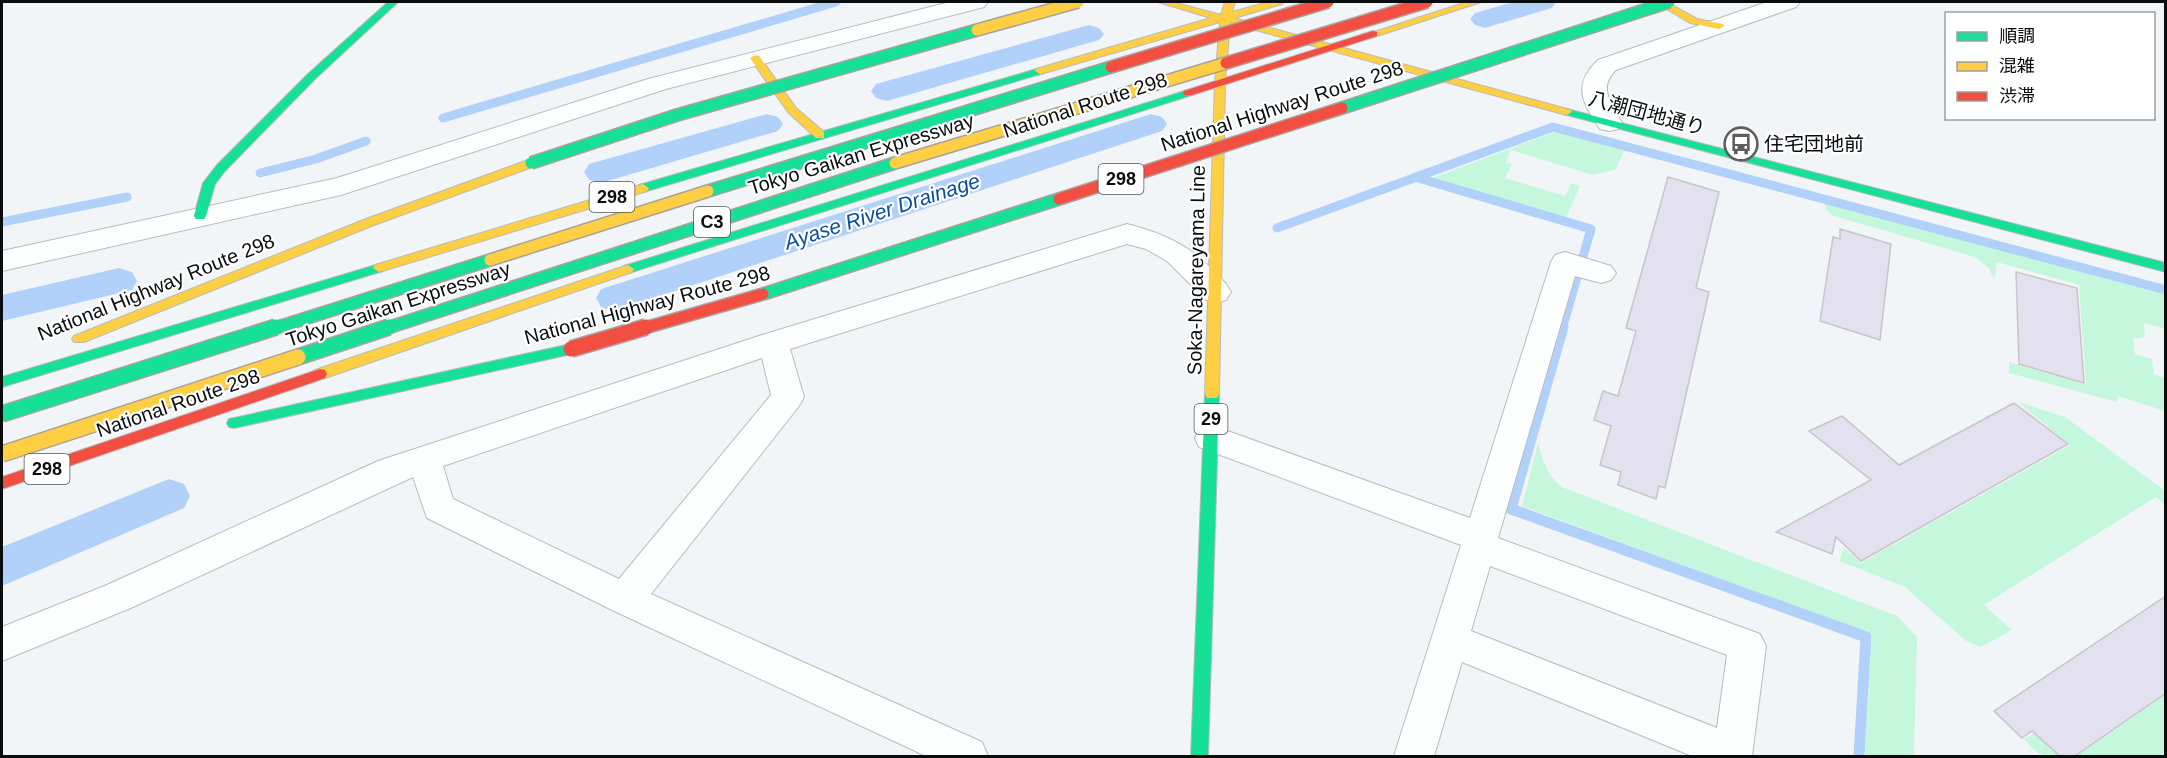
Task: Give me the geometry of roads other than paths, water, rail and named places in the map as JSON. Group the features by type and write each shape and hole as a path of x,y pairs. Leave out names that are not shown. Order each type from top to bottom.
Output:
{"main road":[{"path":"200,216 209,183 221,168 320,68 393,2"},
{"name":"National Highway Route 298","path":"69,343 370,222 531,163 677,115 1078,2"},
{"name":"八潮団地通り","path":"1163,2 1609,123 2166,268"},
{"name":"Soka-Nagareyama Line","path":"1199,756 1216,292 1220,82 1225,17 1230,2"},
{"name":"298","path":"2,382 820,135 1278,2"},
{"name":"Tokyo Gaikan Expressway","path":"2,414 853,145 1328,2"},
{"name":"Tokyo Gaikan Expressway","path":"2,454 850,177 1426,2"},
{"name":"National Route 298","path":"92,454 563,289 1476,2"},
{"path":"1660,2 1694,21 1719,26"},
{"name":"National Highway Route 298","path":"220,426 571,350 769,293 1669,2"},
{"path":"755,58 806,127 820,135"},
{"name":"National Highway Route 298","path":"2,369 25,360"},
{"name":"298","path":"2,483 92,454 197,431"}],"street":[{"path":"2,261 200,216 256,207 341,186 626,94 755,58 976,2"},
{"path":"1609,123 1591,86 1593,76 1607,65 1788,2"},
{"path":"2,644 120,596 390,471 492,434 773,343 1127,234 1157,241 1187,259 1216,292"},
{"path":"1414,756 1565,262 1601,273"},
{"path":"625,599 788,397 773,343"},
{"path":"1211,438 1747,646 1732,754 1450,640"},
{"path":"424,459 439,508 625,599 968,756"}],"waterway":[{"path":"443,118 836,2"},
{"name":"Ayase River Drainage","path":"1485,19 1542,2"},
{"name":"Ayase River Drainage","path":"887,91 1089,34"},
{"name":"Ayase River Drainage","path":"601,172 767,124"},
{"name":"Ayase River Drainage","path":"614,298 1151,124"},
{"path":"1416,177 1553,127 2166,290"},
{"path":"260,173 316,159 366,141"},
{"path":"1277,228 1416,177"},
{"path":"1416,177 1591,229 1562,329"},
{"path":"2,222 127,197"},
{"name":"Ayase River Drainage","path":"2,308 119,281"},
{"path":"1563,327 1511,509 1866,637 1859,756"},
{"name":"Ayase River Drainage","path":"2,567 169,496"}],"place":[{"name":"住宅団地前","path":"1741,144"}]}
